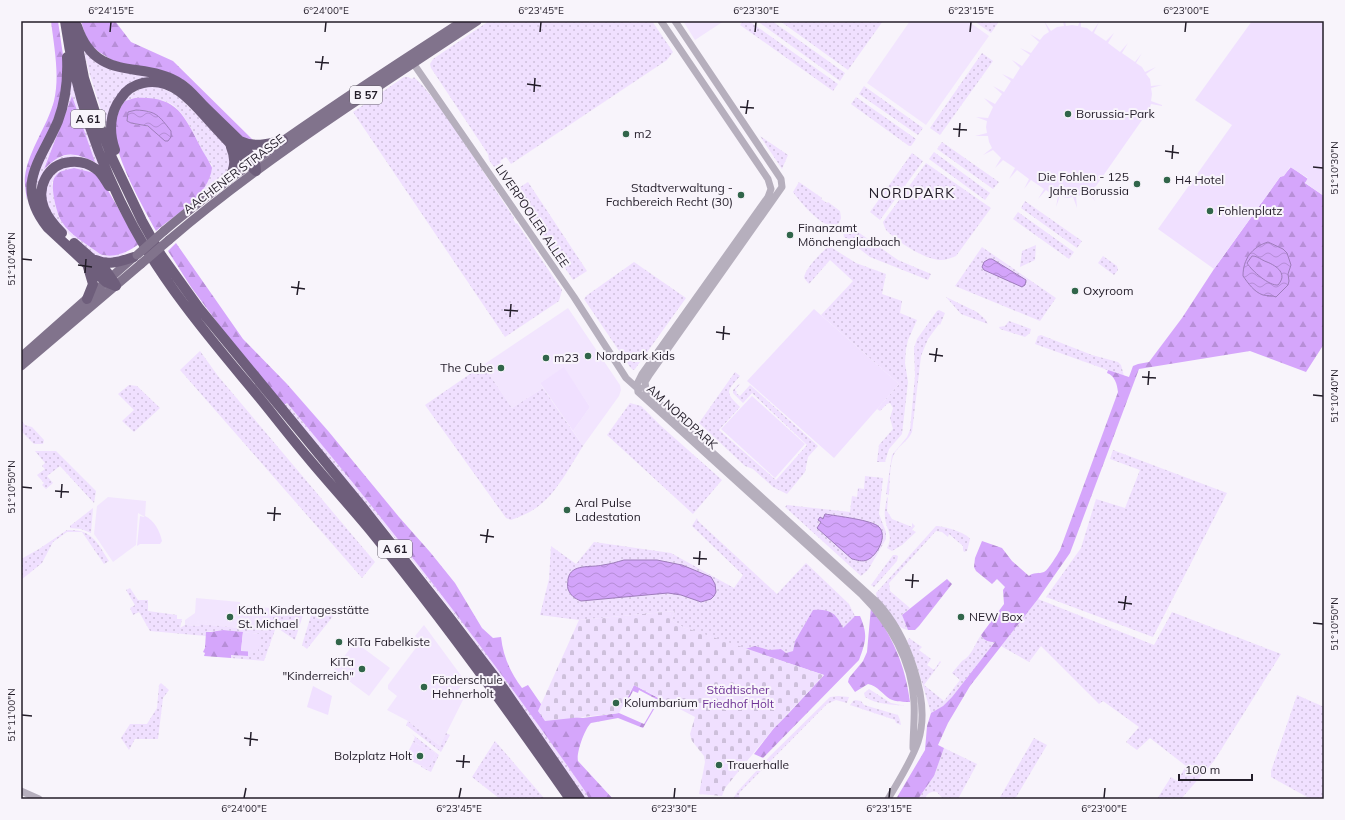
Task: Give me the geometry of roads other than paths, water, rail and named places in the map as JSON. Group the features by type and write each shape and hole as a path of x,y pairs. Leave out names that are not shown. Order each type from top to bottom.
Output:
{"highway":[{"path":"70,22 78,30 86,45 96,56 108,64 163,75 180,83 240,141 247,144 257,145 283,140"},
{"path":"70,22 66,94 58,120 36,164 32,181 32,198 35,210 47,228 88,260 93,284 87,299"},
{"name":"A 61","path":"70,22 88,90 112,158 142,221 161,255 199,308 450,618 504,689 580,799"},
{"name":"A 61","path":"70,22 74,72 91,129 125,210 147,249 179,297 217,347 309,460 367,526 445,624 570,799"},
{"path":"128,193 114,148 111,122 114,110 124,93 136,85 148,82 166,84 178,90 190,100 253,166"},
{"path":"230,131 253,166"},
{"path":"228,179 233,170 235,161 230,143"},
{"path":"111,282 61,232 46,212 42,203 41,192 44,181 49,172 66,162 88,164 103,176 125,210"},
{"path":"88,260 95,260 107,264 137,259"}],"main road":[{"name":"AACHENER STRASSE","path":"21,366 137,259 164,231 228,179 253,166 411,60 463,21"},
{"name":"AACHENER STRASSE","path":"137,259 169,240 283,140 411,60 477,21"},
{"name":"AACHENER STRASSE","path":"21,357 87,299 111,282"}],"street":[{"name":"AM NORDPARK","path":"661,21 768,179 771,189 768,197 638,381 641,388 882,607 902,638 911,660 918,685 921,707 921,726 918,741 908,764 888,799"},
{"name":"AM NORDPARK","path":"641,388 782,187 781,179 675,21"},
{"name":"LIVERPOOLER ALLEE","path":"411,60 565,284 626,378 641,388"},
{"path":"21,790 39,799"}],"water":[{"path":"136,110 157,115 171,131 171,137 168,141 165,141 148,126 127,121 128,112"},
{"path":"1268,242 1283,249 1287,253 1291,265 1288,274 1288,285 1276,297 1263,295 1257,292 1243,276 1243,270 1247,259 1253,250","holes":["1252,256 1278,268 1282,274 1281,281 1278,285 1274,285 1266,281 1249,266 1247,263"]},
{"path":"992,259 1026,280 1025,285 1022,287 984,270 982,267 984,262"},
{"path":"825,514 862,520 879,527 882,540 878,550 871,558 867,560 861,561 852,559 817,528 821,522 818,520 820,517 823,519"},
{"path":"624,560 657,560 682,565 711,577 715,584 716,592 711,599 701,602 681,595 668,593 581,601 570,593 568,589 568,579 573,570 582,567 606,565"}],"place":[{"name":"Borussia-Park","path":"1068,114"},
{"name":"m2","path":"626,134"},
{"name":"H4 Hotel","path":"1167,180"},
{"name":"Die Fohlen - 125 Jahre Borussia","path":"1137,184"},
{"name":"Stadtverwaltung - Fachbereich Recht (30)","path":"741,195"},
{"name":"Fohlenplatz","path":"1210,211"},
{"name":"Finanzamt Mönchengladbach","path":"790,235"},
{"name":"Oxyroom","path":"1075,291"},
{"name":"Nordpark Kids","path":"588,356"},
{"name":"m23","path":"546,358"},
{"name":"The Cube","path":"501,368"},
{"name":"Aral Pulse Ladestation","path":"567,510"},
{"name":"Kath. Kindertagesstätte St. Michael","path":"230,617"},
{"name":"NEW Box","path":"961,617"},
{"name":"KiTa Fabelkiste","path":"339,642"},
{"name":"KiTa \"Kinderreich\"","path":"362,669"},
{"name":"Förderschule Hehnerholt","path":"424,687"},
{"name":"Kolumbarium","path":"616,703"},
{"name":"Bolzplatz Holt","path":"420,756"},
{"name":"Trauerhalle","path":"719,765"}],"district":[{"name":"NORDPARK","path":"912,193"}],"park label":[{"name":"Städtischer Friedhof Holt","path":"738,697"}]}
